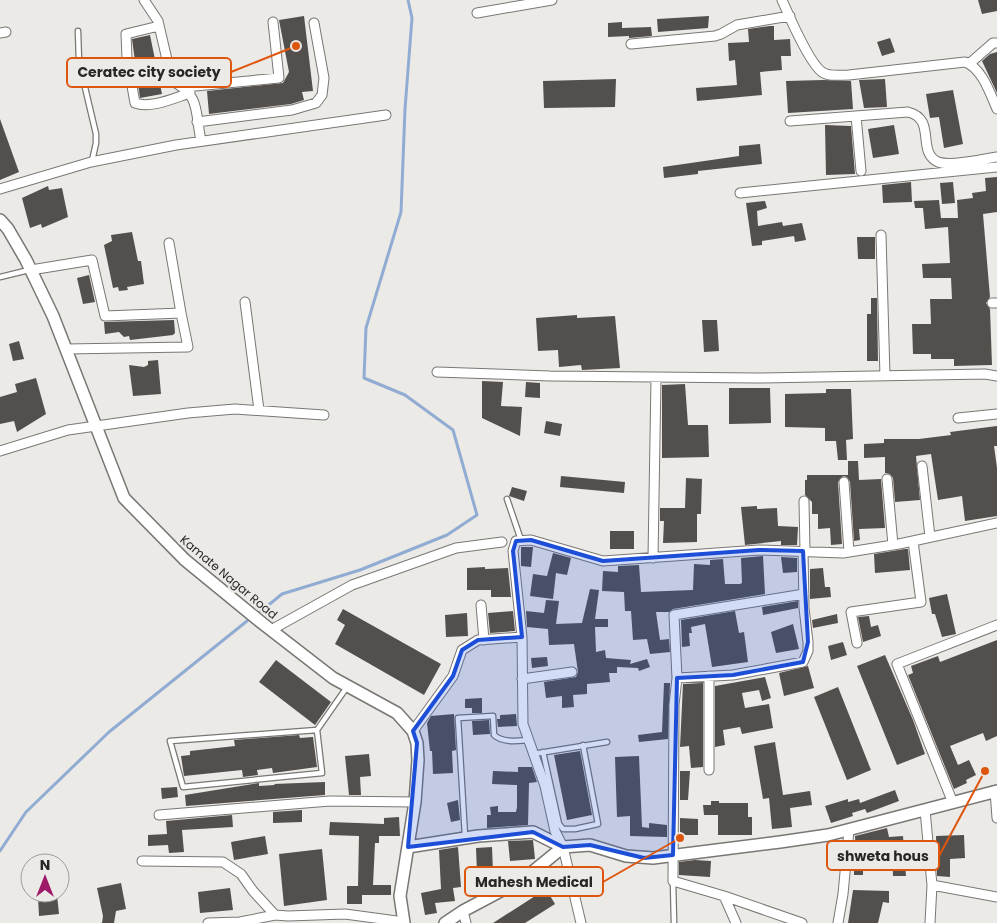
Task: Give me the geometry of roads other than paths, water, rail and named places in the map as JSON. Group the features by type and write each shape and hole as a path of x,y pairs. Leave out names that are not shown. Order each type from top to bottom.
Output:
{"street":[{"path":"144,0 159,26 172,81 188,90 194,98 201,142"},
{"path":"477,13 552,0"},
{"path":"782,0 813,63 822,72 831,75 954,62 969,64 982,77 997,109"},
{"path":"631,44 714,36 737,25 790,16"},
{"path":"159,26 126,34 127,58 135,102 142,105 155,103 188,90 279,78 274,22"},
{"path":"197,122 292,110 316,103 322,95 324,78 314,23"},
{"path":"969,64 993,43 997,43"},
{"path":"790,121 908,112 916,114 923,122 928,150 939,162 950,163 997,157"},
{"path":"0,189 91,162 201,142 386,115"},
{"path":"856,116 860,170"},
{"path":"740,193 997,167"},
{"name":"Kamate Nagar Road","path":"0,220 8,229 31,270 66,349 124,498 184,560 333,678 396,713 413,731"},
{"path":"882,235 885,376"},
{"path":"66,349 188,347 169,243"},
{"path":"31,270 92,260 105,316 181,313"},
{"path":"245,302 259,410"},
{"path":"438,372 656,378 985,374 997,376"},
{"path":"653,558 656,378"},
{"path":"0,451 68,430 198,412 236,409 324,415"},
{"path":"958,418 997,414"},
{"path":"922,466 930,537"},
{"path":"888,479 894,545"},
{"path":"844,482 849,552"},
{"path":"678,678 733,675 802,662 808,651 804,594 804,501"},
{"path":"581,923 563,847 555,831 545,786 523,724 522,637 512,551 516,541 531,540 603,561 758,550 849,552 894,545 997,523"},
{"path":"857,643 851,612 921,602 913,541"},
{"path":"271,630 352,585 456,548 502,542"},
{"path":"802,923 724,896 673,882 674,705 678,678 674,615 804,594"},
{"path":"481,605 484,640"},
{"path":"953,803 896,664 997,626"},
{"path":"208,923 240,922 275,915 346,914 404,922 400,896 415,802 418,760 417,743 413,731 453,676 462,650 473,642 522,637"},
{"path":"522,679 572,672"},
{"path":"709,676 709,770"},
{"path":"408,847 465,838 533,832 563,847 590,845 604,851 644,858 780,842 849,830 996,791 997,818"},
{"path":"159,814 330,801 415,802"},
{"path":"925,810 932,885 930,923"},
{"path":"838,923 844,894 849,830"},
{"path":"445,923 463,911 525,878 563,847"},
{"path":"142,861 223,862 241,874 253,891 275,915"},
{"path":"932,885 997,897"},
{"path":"724,896 736,923"},
{"path":"463,911 466,923"}],"lane":[{"path":"78,32 79,62 96,134 96,143 91,162"},
{"path":"0,277 31,270"},
{"path":"507,500 521,540"},
{"path":"317,730 170,741 183,787 322,773 317,730 348,686"},
{"path":"465,838 458,718 493,716 494,735 498,738 511,742 528,740"},
{"path":"533,754 607,742"},
{"path":"543,752 559,824 563,829 575,829 598,824 583,745"},
{"path":"673,882 674,923"}],"waterway":[{"path":"260,612 282,594 360,570 447,535 477,515 453,430 405,395 364,378 366,328 401,212 405,109 412,18 408,0"},
{"path":"0,851 26,812 109,732 247,621"}],"place":[{"name":"Ceratec city society","path":"296,46"},
{"name":"shweta hous","path":"985,771"},
{"name":"Mahesh Medical","path":"680,838"}]}
